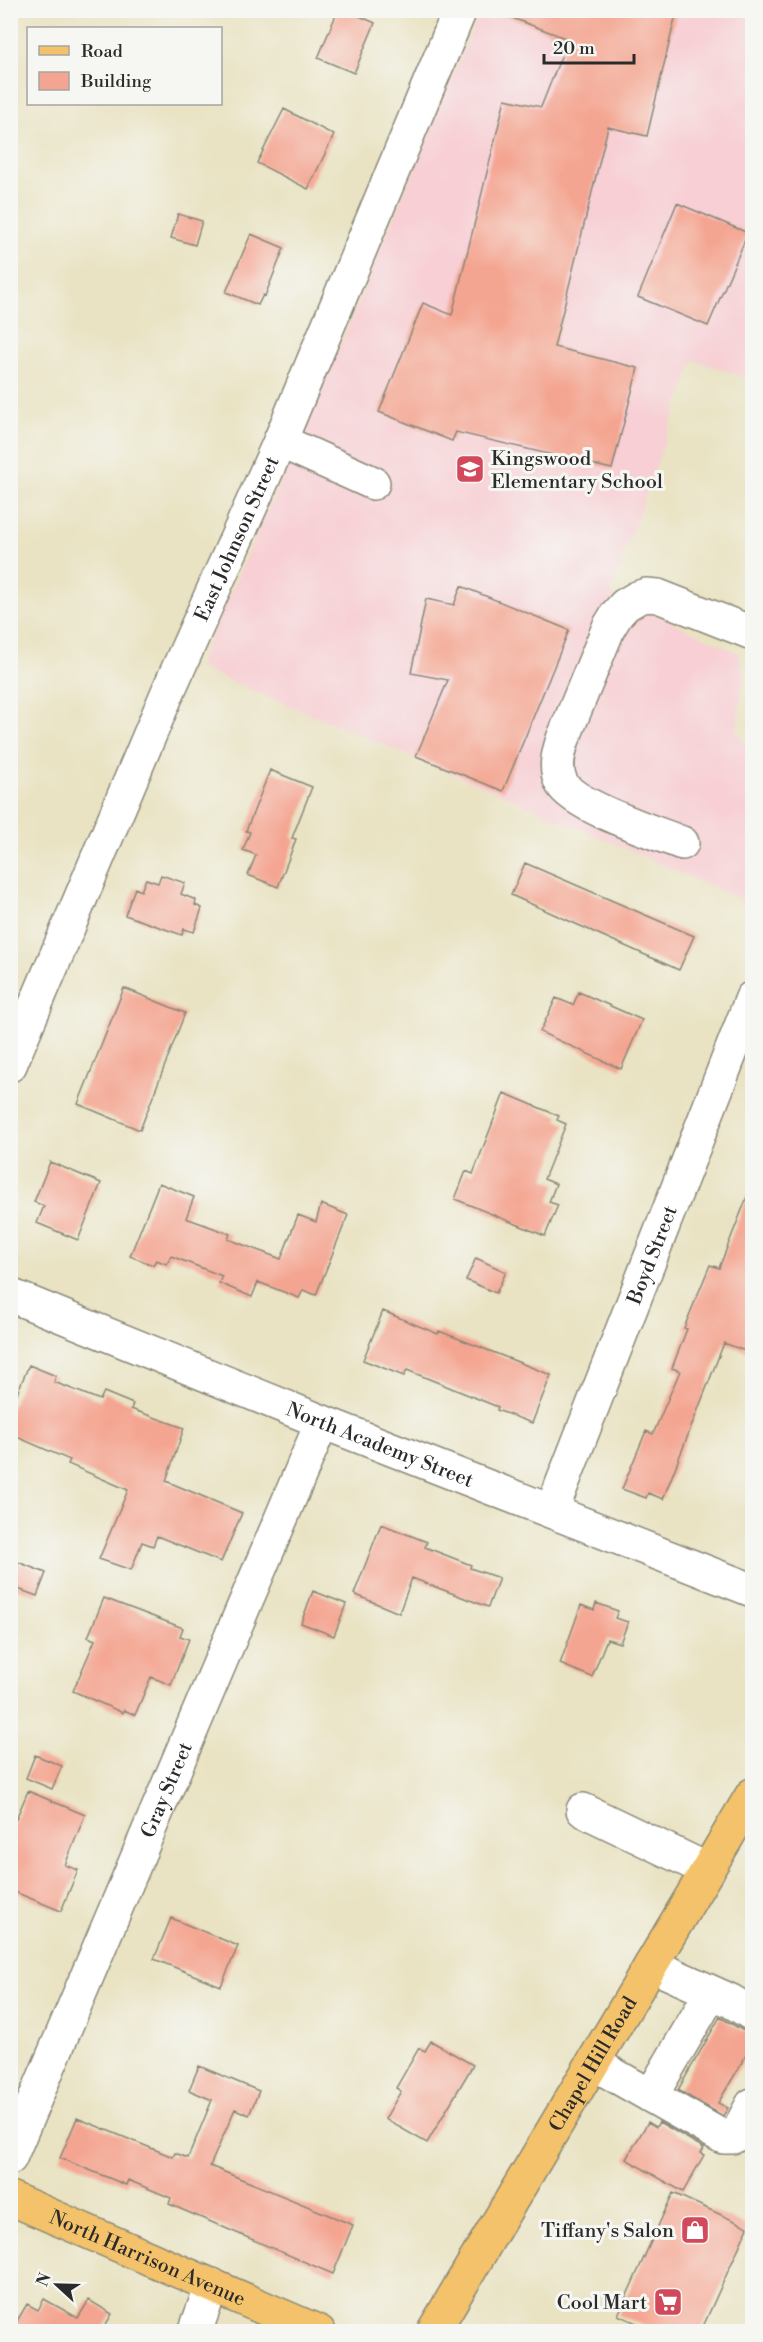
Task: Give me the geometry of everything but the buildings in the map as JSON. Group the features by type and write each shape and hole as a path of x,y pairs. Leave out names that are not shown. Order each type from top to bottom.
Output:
{"main road":[{"name":"Chapel Hill Road","path":"433,2331 753,1795"},
{"name":"North Harrison Avenue","path":"10,2198 319,2331"}],"street":[{"name":"East Johnson Street","path":"10,1065 170,687 280,441 460,10"},
{"path":"280,441 373,483"},
{"path":"682,843 576,798 562,784 558,774 558,754 609,627 625,605 637,598 658,596 753,633"},
{"name":"Boyd Street","path":"552,1510 753,998"},
{"name":"North Academy Street","path":"10,1295 322,1422 753,1590"},
{"name":"Gray Street","path":"10,2158 322,1422"},
{"path":"583,1810 708,1870"},
{"path":"651,1965 753,2014"},
{"path":"651,2096 711,1993"},
{"path":"593,2063 729,2138 736,2134 753,2105"},
{"path":"195,2331 212,2285"}],"shaded area":[{"name":"Kingswood Elementary School","path":"480,11 752,11 752,380 694,360 610,593 738,653 744,674 736,732 752,750 752,896 749,903 506,796 197,667 328,374"}],"place":[{"name":"Kingswood Elementary School","path":"470,469"},
{"name":"Tiffany's Salon","path":"695,2230"},
{"name":"Cool Mart","path":"668,2302"}]}
